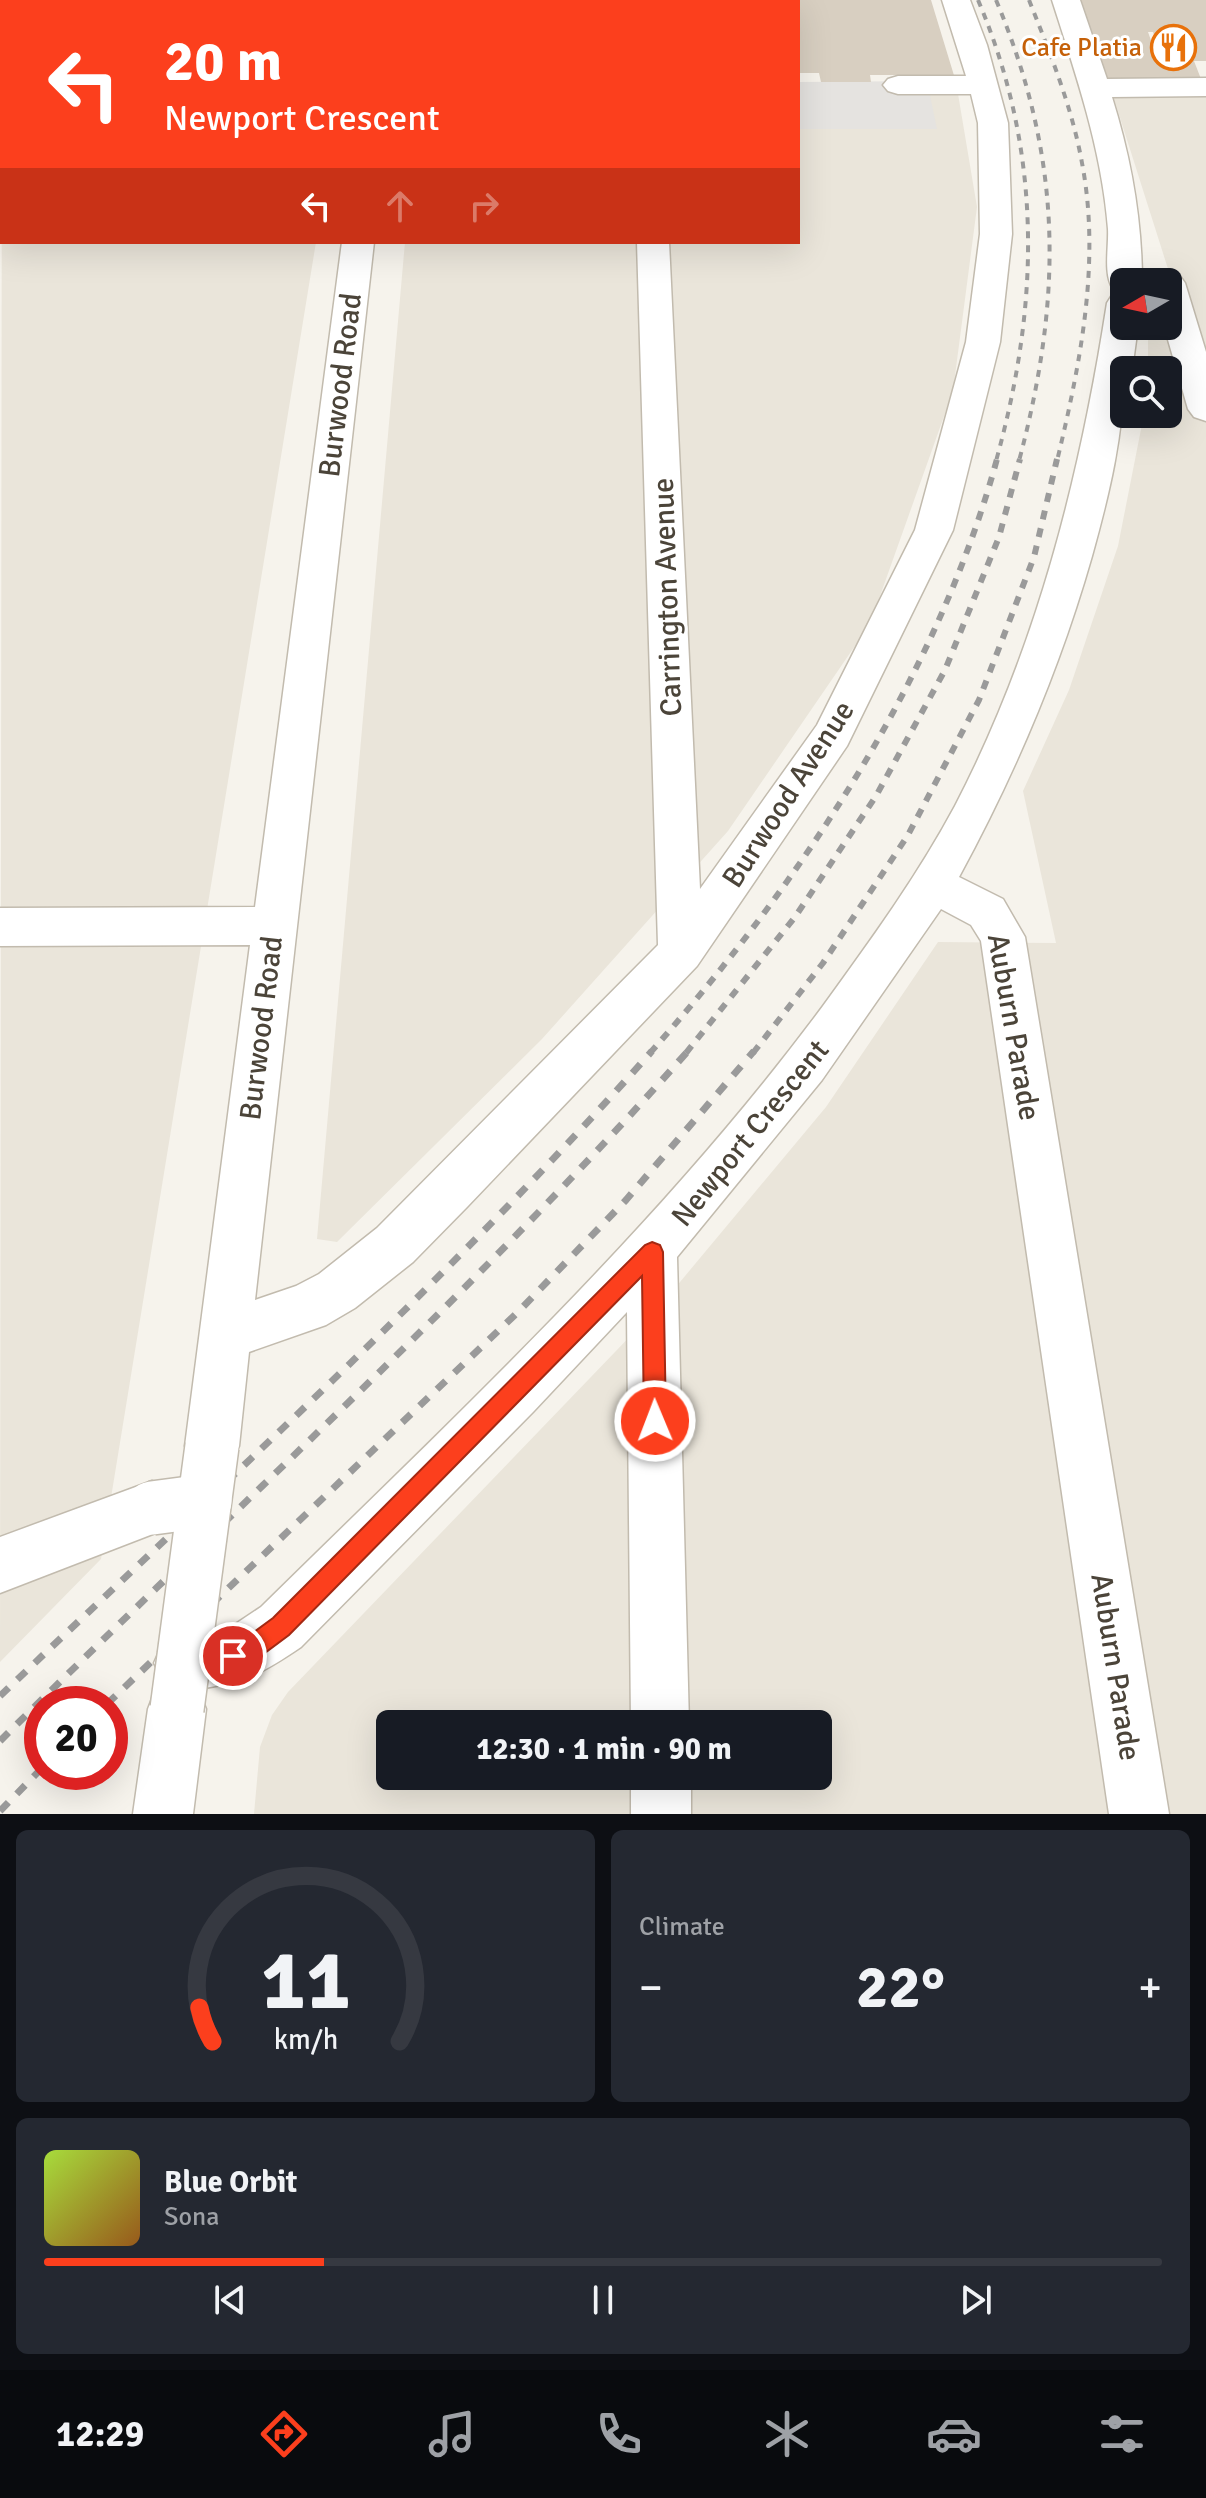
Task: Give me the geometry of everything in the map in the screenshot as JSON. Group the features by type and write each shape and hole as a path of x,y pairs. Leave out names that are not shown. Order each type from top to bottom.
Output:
{"street":[{"name":"Burwood Avenue","path":"224,1336 321,1301 365,1270 450,1191 681,952 833,735 934,530 983,342 996,234 993,123 973,45 956,0"},
{"path":"1066,0 1095,88 1120,187 1127,237 1126,268"},
{"path":"898,85 983,85"},
{"path":"1095,88 1206,87"},
{"path":"1127,237 1152,252 1160,268"},
{"name":"Burwood Road","path":"163,1814 193,1677 178,1505 212,1446 358,244"},
{"name":"Carrington Avenue","path":"653,244 681,952"},
{"path":"1182,329 1206,409"},
{"path":"933,884 984,790 1032,679 1065,586 1098,462 1114,387 1120,340"},
{"name":"Newport Crescent","path":"193,1677 249,1650 281,1627 652,1252 829,1037 933,884"},
{"name":"Auburn Parade","path":"933,884 987,912 1003,937 1139,1814"},
{"path":"0,927 273,926"},
{"path":"652,1252 660,1710"},
{"path":"0,1565 178,1505"},
{"path":"661,1790 661,1814"}],"shaded area":[{"path":"927,81 937,129 800,129 800,82"},
{"path":"800,82 956,82 977,207 953,391 870,624 728,831 542,1039 337,1242 317,1239 405,244 800,244"},
{"path":"1206,82 1206,1814 254,1814 260,1747 272,1715 288,1692 665,1300 826,1107 938,942 1056,943 1023,791 1069,690 1118,546 1141,428 1182,428 1182,356 1148,356 1148,340 1182,340 1182,268 1168,268 1109,83"},
{"path":"2,244 316,244 101,1559 0,1662"}],"building":[{"path":"800,0 931,0 956,82 919,82 917,75 870,75 871,82 821,82 819,73 800,73"},
{"path":"1081,0 1206,0 1206,61 1194,61 1201,79 1109,83","holes":["1148,32 1153,32 1163,60 1158,60"]}],"railway":[{"path":"978,0 999,57 1014,114 1024,171 1028,229 1027,286 1021,344 996,461"},
{"path":"996,0 1018,59 1034,116 1044,172 1049,228 1049,284 1043,341 1019,461"},
{"path":"1029,0 1060,80 1072,121 1087,200 1089,275 1085,313 1057,461"},
{"path":"650,1053 759,920 810,849 857,775 900,699 939,620 971,540 997,459"},
{"path":"686,1053 795,917 876,796 945,670 999,537 1020,459"},
{"path":"753,1053 823,963 908,835 979,700 1034,557 1057,459"},
{"path":"0,1696 415,1300 496,1219 652,1051"},
{"path":"0,1741 522,1230 688,1051"},
{"path":"126,1686 518,1312 626,1200 754,1051"},
{"path":"0,1811 24,1786"}],"place":[{"name":"Cafe Platia","path":"1173,47"}],"route":[{"path":"233,1656 264,1641 281,1627 652,1252 655,1421"}]}
